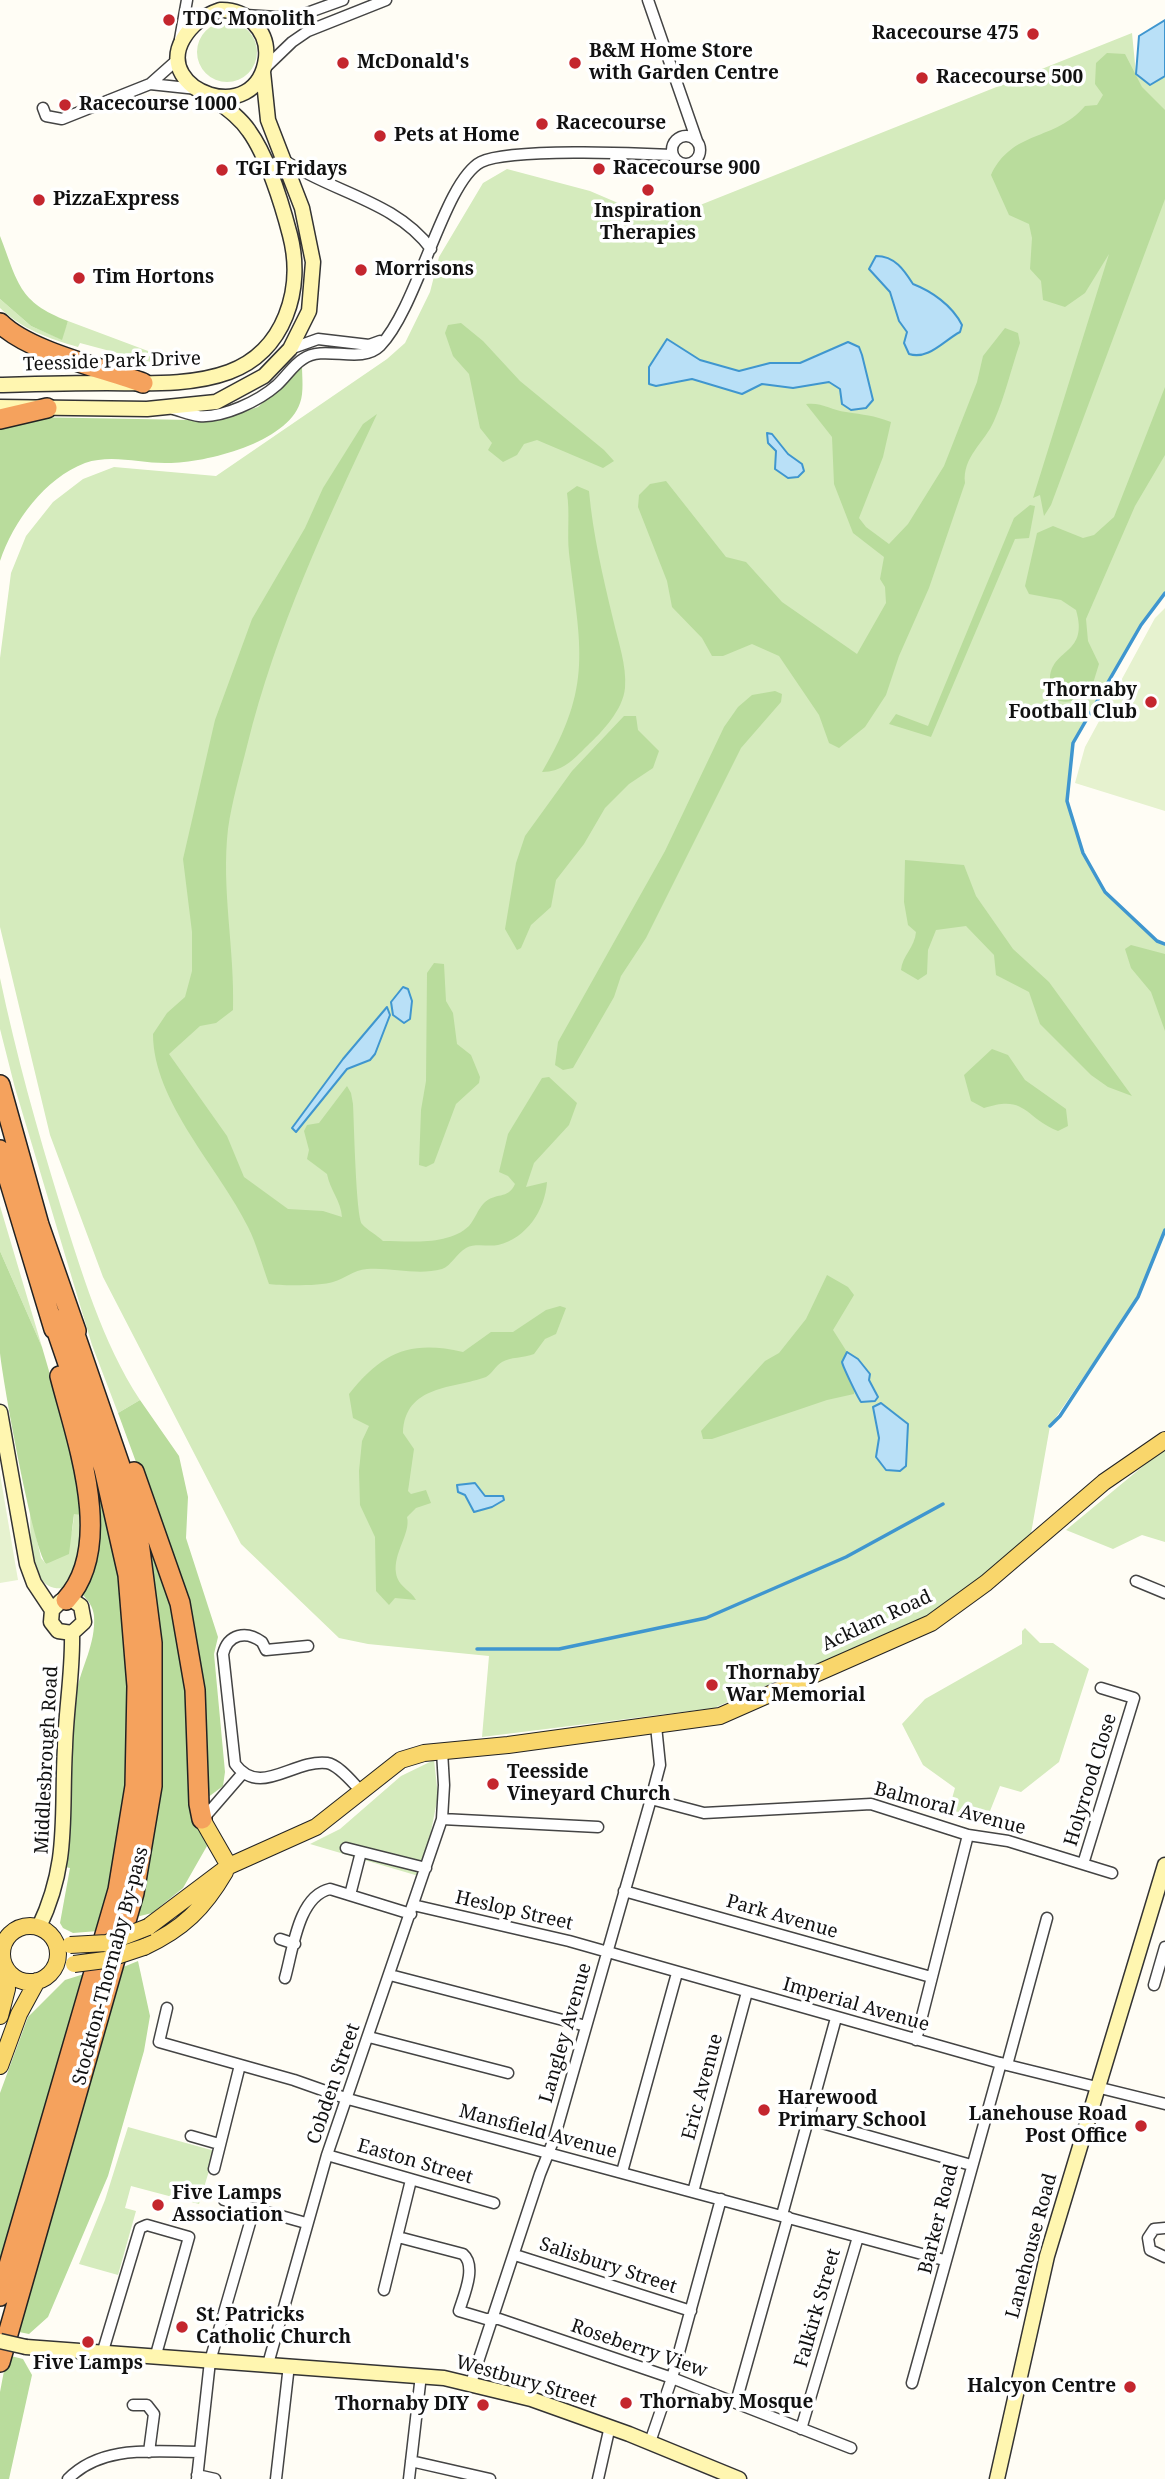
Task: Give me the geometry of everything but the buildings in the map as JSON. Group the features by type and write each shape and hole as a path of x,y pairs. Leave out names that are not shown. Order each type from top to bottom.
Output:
{"highway":[{"path":"0,323 21,340 40,349 144,383"},
{"path":"0,419 47,408"},
{"path":"0,1085 61,1318 59,1374 85,1479 90,1535 86,1570 79,1585 59,1605"},
{"path":"0,1150 61,1318 94,1364 180,1603 195,1690 199,1804 202,1819"},
{"name":"Stockton-Thornaby By-pass","path":"0,2296 118,1890 135,1786 137,1686 128,1575 104,1469 61,1318"},
{"name":"Stockton-Thornaby By-pass","path":"0,2362 134,1893 152,1786 152,1643 139,1542 127,1486 61,1318"}],"main road":[{"name":"Acklam Road","path":"46,1932 70,1945 107,1943 148,1927 229,1866 316,1827 401,1760 442,1751 720,1716 930,1622 986,1583 1104,1482 1165,1440"},
{"path":"0,2066 19,2014 37,1981 52,1970 105,1960 144,1947 161,1939 208,1901 229,1866 202,1819"},
{"path":"0,2016 7,1989 2,1944 14,1930 22,1927 46,1932 58,1954 52,1970"},
{"path":"6,1970 19,1980 37,1981"}],"street":[{"path":"187,0 177,54 184,76 203,92"},
{"path":"43,108 46,116 62,119 150,83 177,54 192,26 209,14 232,8 293,18 343,0"},
{"path":"150,83 237,96 255,85 264,71 292,42 308,32 386,0"},
{"path":"169,408 200,416 249,403 274,387 302,359 312,354 368,352 377,349 398,323 457,188 479,163 491,158 520,155 672,155 681,164 692,163 700,154 697,141 648,0"},
{"path":"0,407 169,408 216,402 264,376 290,349 309,311 314,276 312,244 268,120 264,71 265,41 256,25 232,8"},
{"name":"Teesside Park Drive","path":"0,386 144,383 210,377 242,367 257,357 276,336 294,291 295,263 286,220 257,145 248,130 203,92"},
{"path":"672,155 672,145 679,137 684,106"},
{"path":"679,137 685,136 697,141"},
{"path":"284,160 306,175 400,217 431,249"},
{"path":"290,349 318,339 369,345 386,339"},
{"name":"Middlesbrough Road","path":"0,1412 27,1564 34,1583 59,1605"},
{"path":"1136,1581 1165,1593"},
{"name":"Middlesbrough Road","path":"77,1602 84,1611 81,1627 72,1633 62,1633 54,1627 59,1605 77,1602"},
{"name":"Middlesbrough Road","path":"46,1932 62,1858 64,1748 72,1633"},
{"path":"308,1646 266,1650 262,1642 246,1634 239,1634 225,1645 223,1654 235,1764 242,1774 262,1780 282,1772 327,1763 338,1768 361,1791"},
{"name":"Holyrood Close","path":"1083,1864 1134,1698 1101,1688"},
{"name":"Langley Avenue","path":"471,2384 549,2153 651,1799 660,1765 656,1726"},
{"name":"Cobden Street","path":"268,2364 327,2155 442,1819 442,1751"},
{"path":"202,1819 242,1774"},
{"name":"Balmoral Avenue","path":"651,1799 704,1813 871,1804 968,1835 1008,1842 1112,1873"},
{"path":"442,1819 598,1827"},
{"path":"916,2040 968,1835"},
{"path":"346,1848 426,1868"},
{"path":"349,1895 361,1852"},
{"name":"Lanehouse Road","path":"997,2479 1047,2256 1165,1865"},
{"name":"Heslop Street","path":"295,1944 308,1903 318,1892 330,1889 412,1910 472,1920 607,1952"},
{"name":"Park Avenue","path":"624,1891 931,1977"},
{"name":"Barker Road","path":"912,2383 971,2165 1047,1918"},
{"path":"280,1940 295,1944 285,1978"},
{"path":"1154,1985 1165,1950"},
{"name":"Imperial Avenue","path":"607,1952 1004,2064 1165,2104"},
{"path":"622,2172 677,1973"},
{"path":"390,1975 586,2026"},
{"name":"Eric Avenue","path":"693,2192 747,1992"},
{"name":"Mansfield Avenue","path":"167,2008 159,2042 348,2099 944,2260"},
{"path":"736,2402 836,2018"},
{"path":"369,2037 508,2073"},
{"path":"214,2169 240,2065"},
{"path":"808,2119 971,2165"},
{"path":"191,2136 219,2144"},
{"name":"Easton Street","path":"327,2155 494,2203"},
{"path":"384,2290 411,2180"},
{"path":"650,2442 672,2378 720,2199"},
{"path":"224,2200 306,2223"},
{"path":"215,2479 197,2477 210,2361 254,2209"},
{"path":"102,2354 140,2228 147,2225 189,2237 155,2358"},
{"path":"1165,2228 1154,2228 1148,2238 1150,2250 1165,2257"},
{"name":"Roseberry View","path":"398,2237 463,2254 469,2259 470,2267 459,2311 492,2319 672,2378 851,2448"},
{"name":"Falkirk Street","path":"801,2429 858,2237"},
{"name":"Salisbury Street","path":"515,2255 691,2311"},
{"name":"Westbury Street","path":"0,2341 26,2347 102,2354 421,2375 471,2384 531,2399 610,2426 739,2479"},
{"path":"276,2479 289,2365"},
{"path":"409,2479 421,2375"},
{"path":"132,2405 147,2405 154,2414 149,2452"},
{"path":"598,2479 610,2426"},
{"path":"68,2479 89,2464 112,2454 199,2452"},
{"path":"411,2461 490,2479"}],"green space":[{"path":"221,22 233,22 252,35 257,52 255,64 244,77 233,82 221,82 202,69 197,58 197,46 210,27"},
{"path":"1132,33 1136,74 1150,85 1165,76 1165,593 1141,625 1073,743 1067,801 1083,853 1105,892 1157,941 1165,944 1165,1230 1138,1297 1050,1426 1030,1539 987,1576 926,1617 714,1708 482,1737 489,1656 368,1644 339,1638 241,1544 103,1277 50,1135 0,927 0,658 11,573 26,536 53,502 83,479 114,467 216,476 387,359 405,343 430,292 439,257 483,183 507,169 590,191 660,221"},
{"path":"1107,53 1125,54 1142,87 1165,110 1165,199 1051,505 1044,516 1040,495 1033,498 1109,254 1085,293 1065,307 1043,300 1041,281 1030,269 1032,238 1029,224 1009,215 991,175 1000,160 1022,142 1060,125 1085,106 1097,105 1103,95 1095,84 1096,63"},
{"path":"0,236 16,278 29,298 51,314 68,321 62,340 31,326 0,299"},
{"path":"0,299 31,326 61,339 68,321 148,351 168,352 169,362 151,362 80,343 78,347 46,337 9,316 0,308"},
{"path":"461,323 483,341 520,381 614,461 603,468 537,440 524,444 517,455 503,462 488,450 492,443 480,428 469,374 453,356 445,333 448,325"},
{"path":"1005,328 1018,333 1020,343 994,421 967,465 965,483 929,588 899,656 886,695 865,727 839,748 829,743 819,715 779,656 752,644 723,656 712,656 702,638 672,607 667,581 638,507 639,495 650,484 666,481 726,557 746,562 782,602 857,654 886,603 885,587 880,579 884,557 853,533 834,484 832,437 806,404 822,405 891,422 883,457 859,518 866,527 889,544 908,524 944,466 977,382 983,356"},
{"path":"302,366 300,403 292,417 262,440 200,460 165,463 105,459 85,463 57,479 32,503 13,531 0,561 0,425 27,417 192,420 234,415 258,407"},
{"path":"1165,387 1165,455 1135,506 1086,619 1088,641 1099,664 1090,693 1072,701 1059,701 1054,699 1050,677 1057,660 1074,643 1079,624 1076,610 1061,600 1029,594 1025,586 1037,533 1053,526 1083,538 1094,535 1114,517"},
{"path":"377,414 287,618 259,703 236,788 226,852 233,1010 216,1023 200,1026 169,1054 227,1136 244,1177 288,1209 323,1211 342,1217 327,1174 307,1159 309,1150 304,1131 307,1125 319,1123 347,1086 353,1104 360,1217 362,1224 383,1241 416,1242 450,1237 469,1226 488,1200 512,1189 515,1184 508,1176 499,1172 508,1134 542,1078 549,1077 577,1103 569,1125 534,1163 526,1187 547,1182 546,1192 533,1221 518,1236 498,1245 470,1247 442,1269 433,1271 367,1269 328,1283 269,1284 248,1227 190,1134 164,1085 156,1059 153,1034 167,1013 185,997 192,971 192,932 183,859 215,720 252,619 305,528 323,488 363,424"},
{"path":"577,486 589,491 599,556 623,662 625,688 616,712 593,740 567,764 556,770 542,772 570,714 579,665 577,615 569,553 567,493"},
{"path":"1030,505 1035,506 1029,538 1015,539 931,737 889,724 896,714 928,726 1014,518"},
{"path":"1165,608 1165,811 1075,783 1085,747 1155,618"},
{"path":"775,691 782,694 781,702 741,748 646,938 621,976 614,997 573,1068 563,1070 555,1065 558,1042 665,851 724,727 738,707 752,695"},
{"path":"624,716 636,716 638,730 659,751 653,768 629,784 605,808 584,844 556,880 551,907 531,925 521,948 517,950 505,929 516,863 525,836 572,771"},
{"path":"905,860 964,865 976,896 1013,949 1049,982 1132,1096 1108,1087 1091,1075 1040,1024 1029,992 996,975 994,955 966,926 936,930 928,950 927,974 918,980 901,970 916,932 908,925 904,902"},
{"path":"1131,945 1165,954 1165,1031 1151,992 1131,968 1125,949"},
{"path":"434,963 444,964 446,1001 453,1013 457,1044 471,1055 480,1077 479,1083 456,1104 434,1163 426,1167 419,1165 421,1110 426,1081 427,973"},
{"path":"0,978 35,1120 76,1254 114,1354 140,1400 118,1413 92,1345 15,1088 0,1029"},
{"path":"992,1049 1008,1055 1025,1080 1066,1109 1068,1126 1058,1131 1017,1105 998,1104 984,1108 971,1101 964,1075"},
{"path":"0,1206 42,1347 0,1251"},
{"path":"0,1251 42,1347 70,1443 81,1515 74,1514 69,1554 46,1564 40,1552 27,1498 2,1370"},
{"path":"827,1275 848,1287 854,1295 833,1330 847,1352 844,1363 854,1394 827,1400 712,1439 703,1439 701,1431 765,1361 779,1353 806,1319"},
{"path":"560,1306 566,1308 556,1334 545,1339 534,1354 505,1360 486,1377 433,1391 412,1405 403,1433 414,1449 408,1491 411,1494 426,1490 431,1503 416,1508 407,1517 407,1530 396,1566 399,1582 416,1600 395,1598 389,1605 376,1591 375,1537 360,1505 362,1441 369,1426 353,1418 349,1394 374,1368 399,1353 428,1348 463,1352 491,1332 513,1332 546,1310"},
{"path":"140,1400 179,1456 188,1497 186,1538 218,1637 214,1654 225,1772 223,1786 203,1801 204,1760 147,1492 118,1413"},
{"path":"88,1446 112,1523 128,1627 128,1780 116,1858 98,1931 73,1933 63,1928 60,1923 70,1868 65,1867 73,1715 78,1684 91,1646 94,1626 93,1609 81,1593"},
{"path":"1165,1448 1165,1542 1142,1535 1113,1549 1066,1530"},
{"path":"0,1474 18,1580 0,1583"},
{"path":"30,1509 41,1558 46,1564 68,1543 74,1513 81,1515 78,1569 64,1588 52,1587 43,1581 37,1572 31,1547"},
{"path":"142,1523 168,1596 183,1653 195,1804 207,1846 183,1888 152,1913 136,1917"},
{"path":"1025,1628 1040,1643 1053,1643 1089,1669 1059,1762 1021,1792 1000,1786 986,1821 949,1809 955,1788 923,1765 902,1724 925,1699 1022,1644 1022,1631"},
{"path":"434,1760 438,1796 422,1877 310,1844 340,1829 401,1776"},
{"path":"138,1961 150,2016 144,2051 108,2176 48,2317 29,2334 14,2331 61,2166 68,2162 121,1968"},
{"path":"84,1974 0,2264 0,2093 28,2017 65,1980"},
{"path":"128,2127 215,2151 199,2204 131,2186 125,2208 136,2211 118,2275 79,2264 105,2200"},
{"path":"7,2355 23,2359 32,2375 9,2479 0,2479 0,2392"}],"water":[{"path":"1165,20 1165,76 1150,85 1136,74 1139,36"},
{"path":"876,256 894,261 913,284 947,305 962,325 960,332 936,349 923,354 909,354 904,343 907,332 899,321 890,292 869,269"},
{"path":"667,339 700,360 739,371 770,363 800,363 848,342 859,347 873,400 866,408 851,410 842,404 840,389 829,382 793,388 762,384 742,394 692,379 656,386 649,384 649,367"},
{"path":"767,433 772,434 788,454 802,464 804,471 798,477 788,478 775,469 776,451 768,443"},
{"path":"403,987 408,989 412,1001 410,1019 404,1023 393,1015 391,1002"},
{"path":"387,1007 390,1015 375,1054 370,1060 347,1069 296,1132 292,1128 343,1059"},
{"path":"847,1352 858,1359 870,1374 869,1380 878,1397 875,1401 861,1402 859,1399 842,1362"},
{"path":"881,1403 908,1424 906,1466 900,1471 886,1470 876,1457 879,1438 873,1407"},
{"path":"475,1483 485,1496 503,1496 504,1500 474,1512 465,1495 458,1492 457,1485"}],"waterway":[{"path":"1165,593 1141,625 1073,743 1067,801 1083,853 1105,892 1157,941 1165,944"},
{"path":"1050,1426 1060,1416 1138,1297 1165,1230"},
{"path":"477,1649 559,1649 706,1618 846,1557 943,1504"}],"place":[{"name":"TDC Monolith","path":"169,20"},
{"name":"Racecourse 475","path":"1033,34"},
{"name":"McDonald's","path":"343,63"},
{"name":"B&M Home Store with Garden Centre","path":"575,63"},
{"name":"Racecourse 500","path":"922,78"},
{"name":"Racecourse 1000","path":"65,105"},
{"name":"Racecourse","path":"542,124"},
{"name":"Pets at Home","path":"380,136"},
{"name":"Racecourse 900","path":"599,169"},
{"name":"TGI Fridays","path":"222,170"},
{"name":"Inspiration Therapies","path":"648,190"},
{"name":"PizzaExpress","path":"39,200"},
{"name":"Morrisons","path":"361,270"},
{"name":"Tim Hortons","path":"79,278"},
{"name":"Thornaby Football Club","path":"1151,702"},
{"name":"Thornaby War Memorial","path":"712,1685"},
{"name":"Teesside Vineyard Church","path":"493,1784"},
{"name":"Harewood Primary School","path":"764,2110"},
{"name":"Lanehouse Road Post Office","path":"1141,2126"},
{"name":"Five Lamps Association","path":"158,2205"},
{"name":"St. Patricks Catholic Church","path":"182,2327"},
{"name":"Five Lamps","path":"88,2342"},
{"name":"Halcyon Centre","path":"1130,2387"},
{"name":"Thornaby Mosque","path":"626,2403"},
{"name":"Thornaby DIY","path":"483,2405"}]}
